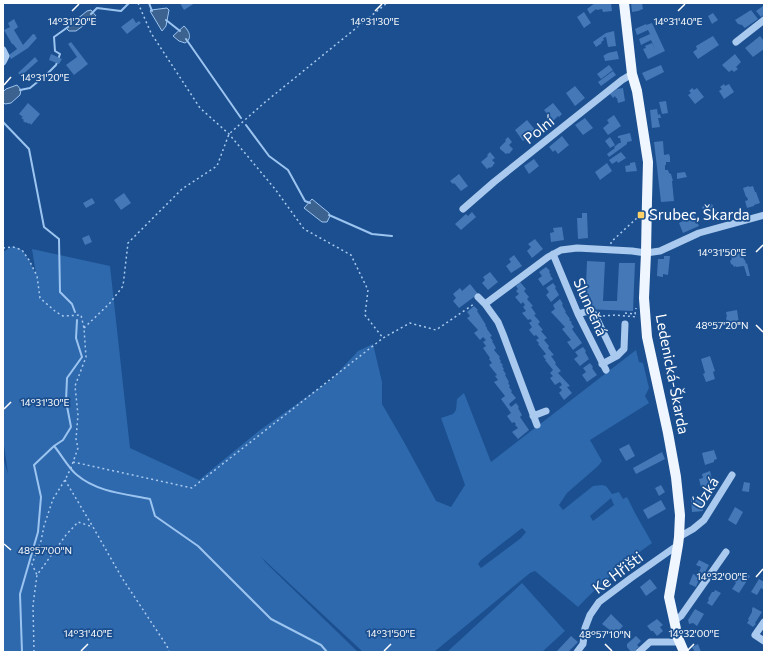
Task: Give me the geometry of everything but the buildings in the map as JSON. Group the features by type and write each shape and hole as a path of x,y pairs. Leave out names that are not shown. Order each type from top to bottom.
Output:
{"main road":[{"name":"Ledenická-Škarda","path":"624,3 632,74 637,91 648,162 644,298 647,337 668,433 676,477 680,515 679,541 669,597 674,621 684,652"}],"street":[{"path":"736,42 764,20"},
{"path":"3,50 6,56 3,62"},
{"name":"Polní","path":"463,209 494,182 622,80 632,74"},
{"path":"484,304 548,257 561,250 577,248 646,253 660,251 699,233 764,215"},
{"name":"Slunečná","path":"554,254 578,314 604,367 615,357"},
{"path":"478,297 498,322 537,425"},
{"path":"578,314 587,311 594,315 615,357 624,349 625,324"},
{"path":"533,416 546,411"},
{"name":"Úzká","path":"679,541 704,520 732,475"},
{"name":"Ke Hřišti","path":"577,652 583,644 585,628 590,614 599,602 679,541"},
{"path":"674,621 681,616 726,552"},
{"path":"764,622 755,635 764,641"},
{"path":"639,652 650,642 680,642"}],"path":[{"path":"138,3 151,33 200,108 229,134 274,189 304,229 351,255 368,290 365,315 383,338"},
{"path":"84,328 110,303 123,286 128,243 182,190 217,166 229,134 264,103 387,3"},
{"path":"611,250 611,242 638,217 646,218"},
{"path":"3,248 13,247 22,250 37,276 40,298 63,316 81,315 84,328 86,358 75,386 78,415 76,439 78,448 65,480 53,499 44,526 41,541 32,564 37,575"},
{"path":"73,462 192,488 383,338 410,323 436,330 474,304 484,304"},
{"path":"625,310 625,316"},
{"path":"596,318 610,316 636,317"},
{"path":"65,480 122,578 167,646 168,652"},
{"path":"34,652 33,605 37,575 66,535 78,522 93,527"}],"shaded area":[{"path":"167,8 169,10 166,26 162,31 150,11"},
{"path":"91,10 96,16 76,31 69,31 66,28 87,11"},
{"path":"184,26 189,32 190,37 185,43 179,41 173,36"},
{"path":"17,85 21,90 20,95 11,103 5,104 3,102 3,92 6,89"},
{"path":"312,199 329,213 330,216 327,222 322,222 304,208"},
{"path":"13,246 22,250 36,274 32,249 110,266 130,448 199,480 260,430 332,379 358,351 373,344 382,382 382,404 436,501 451,507 465,485 441,418 453,414 456,410 457,399 464,393 491,462 636,350 639,362 643,363 649,388 645,396 649,403 590,440 602,461 567,493 559,505 563,510 593,486 606,486 612,494 619,492 623,499 627,497 652,543 613,574 578,607 535,571 530,573 434,652 363,652 261,557 358,652 3,652 3,457 8,474 3,438 3,252","holes":["611,498 614,505 593,521 590,516","522,528 526,532 521,538 481,568 478,564 481,560"]},
{"path":"522,583 565,631 542,652 447,652"}],"waterway":[{"path":"91,14 97,8 121,11 129,3"},
{"path":"149,3 152,11"},
{"path":"166,20 180,31"},
{"path":"20,90 30,88 56,65 60,54 55,51 54,37 68,27"},
{"path":"186,39 241,118"},
{"path":"3,122 29,149 44,227 59,239 60,292 72,304 75,312"},
{"path":"246,125 269,156 288,170 305,201 310,203"},
{"path":"329,215 372,234 392,236"},
{"path":"22,652 20,594 38,532 41,497 34,465 54,446 63,440 71,427 66,401 67,378 82,357 76,338 77,320"},
{"path":"54,446 71,469 85,481 112,492 150,499 155,516 198,546 271,619 321,645 327,652"}],"place":[{"name":"Srubec, Škarda","path":"641,215"}]}
